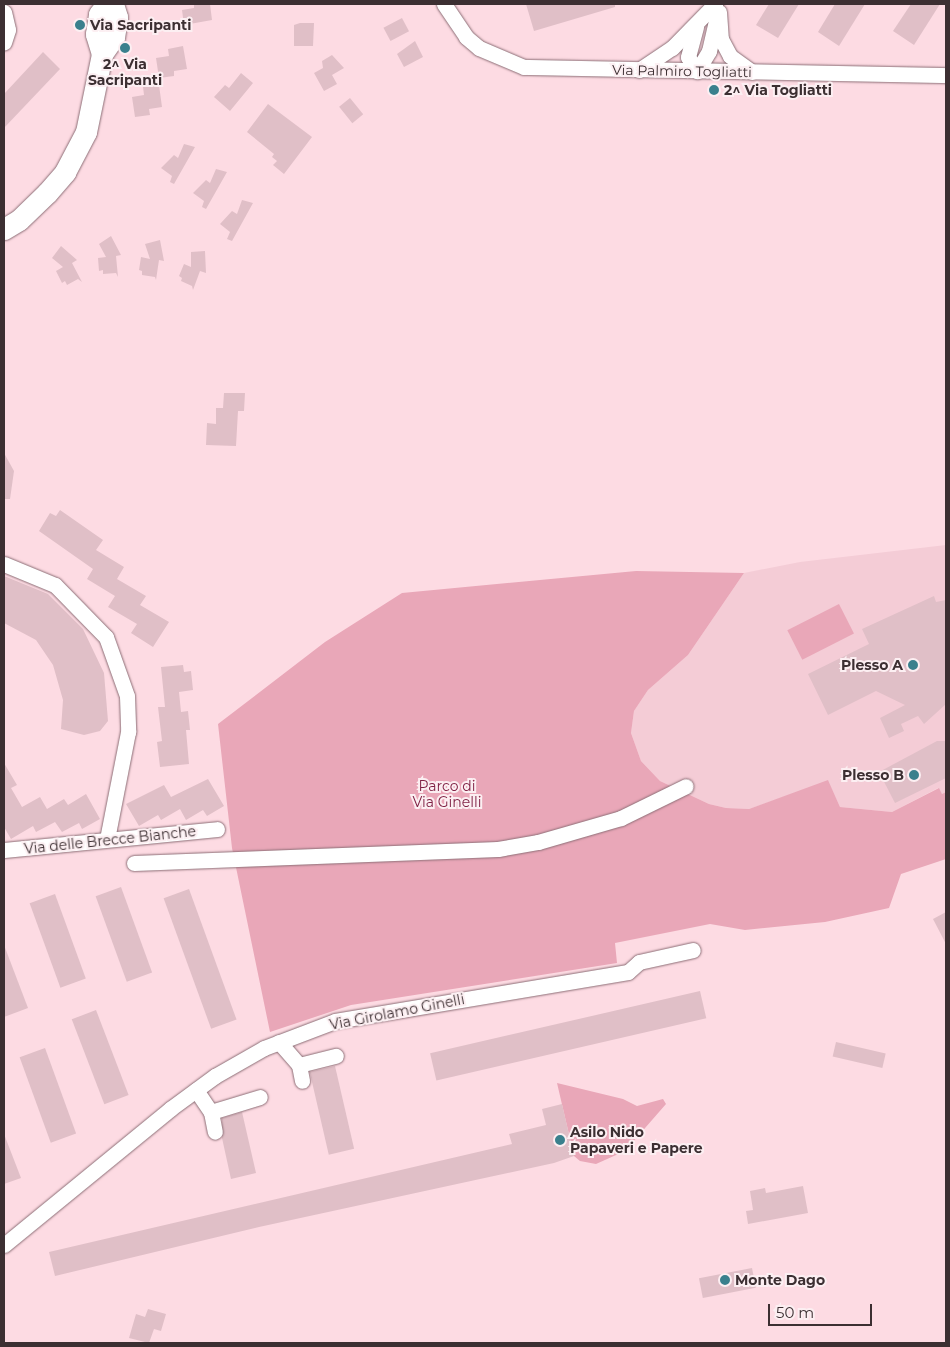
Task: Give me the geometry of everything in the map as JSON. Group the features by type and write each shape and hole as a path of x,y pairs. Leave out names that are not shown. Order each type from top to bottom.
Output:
{"street":[{"path":"102,54 96,34 100,14 107,4"},
{"path":"4,229 19,220 65,172 86,132 102,54 114,37 117,17 114,4"},
{"name":"Via Palmiro Togliatti","path":"444,4 466,37 503,61 524,67 752,72 944,73"},
{"path":"698,21 688,57 697,71 708,51 719,6"},
{"path":"639,70 672,48 698,21 719,6"},
{"path":"719,6 721,39 730,56 752,72"},
{"path":"4,12 8,30 4,42"},
{"path":"4,564 55,585 106,637 127,696 128,732 107,839"},
{"path":"134,863 498,849 538,842 621,818 686,786"},
{"name":"Via delle Brecce Bianche","path":"4,850 217,830"},
{"name":"Via Girolamo Ginelli","path":"7,1240 106,1159 215,1076 279,1042 361,1016 628,972 639,962 693,950"},
{"path":"279,1042 299,1065 302,1080"},
{"path":"299,1065 336,1056"},
{"path":"196,1090 211,1112 215,1132"},
{"path":"211,1112 260,1097"}],"shaded area":[{"path":"946,545 946,792 942,794 938,788 892,812 840,807 828,781 749,809 726,808 709,804 660,781 641,761 631,733 634,711 648,690 688,655 744,573 800,562"}],"green space":[{"name":"Parco di Via Ginelli","path":"636,571 744,573 688,655 648,690 634,711 631,733 641,761 660,781 709,804 726,808 749,809 828,780 840,807 892,812 939,788 942,794 946,792 946,859 901,874 889,908 825,922 745,930 710,924 615,943 617,963 351,1005 270,1032 232,848 218,724 325,642 402,593"},
{"path":"839,604 854,633 802,660 787,630"},
{"path":"557,1083 623,1099 637,1106 663,1099 666,1104 625,1151 596,1164 580,1161 574,1156"}],"building":[{"path":"194,4 210,4 212,20 184,25 182,10 194,8"},
{"path":"526,4 615,4 615,7 534,31"},
{"path":"769,4 799,4 778,38 756,25"},
{"path":"835,4 865,4 839,46 818,32"},
{"path":"911,4 940,4 914,45 893,31"},
{"path":"402,18 409,31 391,41 383,28"},
{"path":"314,23 313,46 294,46 294,25"},
{"path":"415,41 423,57 404,67 397,54"},
{"path":"183,46 187,69 174,71 174,76 159,78 156,58 169,56 168,49"},
{"path":"43,52 60,69 4,128 4,94"},
{"path":"332,55 344,68 332,75 337,84 324,91 314,73 323,68 322,61"},
{"path":"241,73 253,83 230,111 214,97 225,85 229,88"},
{"path":"159,85 162,107 149,109 150,115 135,117 132,97 144,95 143,87"},
{"path":"350,98 363,114 352,123 339,107"},
{"path":"268,104 312,137 284,174 273,165 277,161 272,157 274,154 247,132"},
{"path":"184,144 195,147 174,184 170,182 172,176 161,168 174,155 178,158"},
{"path":"216,169 227,172 206,209 202,207 204,201 193,193 206,180 210,183"},
{"path":"242,200 253,203 232,241 227,239 230,232 220,224 232,211 237,214"},
{"path":"111,236 121,255 116,256 118,277 116,273 103,274 103,270 99,271 98,258 106,257 99,244"},
{"path":"160,240 164,261 159,260 156,280 155,277 142,275 142,271 139,270 141,257 150,259 145,244"},
{"path":"61,246 77,260 72,263 82,282 78,279 67,285 65,281 62,283 56,271 63,267 52,258"},
{"path":"205,251 206,273 200,271 193,290 192,286 181,281 182,278 179,276 184,264 191,267 191,252"},
{"path":"224,393 245,393 244,411 238,411 236,446 206,445 207,423 216,424 216,408 223,408"},
{"path":"4,453 14,471 10,499 4,499"},
{"path":"60,510 103,540 96,550 124,567 117,579 146,596 140,605 169,622 153,647 131,633 137,624 108,607 115,596 87,579 93,569 39,531 50,513 56,516"},
{"path":"4,576 48,594 83,629 104,673 108,721 100,731 84,735 61,729 63,700 53,665 36,640 4,623"},
{"name":"Plesso A","path":"934,596 936,602 946,600 946,704 924,724 918,716 901,724 904,731 889,738 880,718 905,705 876,691 828,715 808,674 869,644 862,629"},
{"path":"183,665 184,672 191,671 193,690 179,692 181,712 188,711 190,730 186,730 189,764 160,767 157,742 162,741 158,707 165,707 161,667"},
{"name":"Plesso B","path":"937,741 946,741 946,778 895,803 879,772"},
{"path":"4,763 17,785 11,788 22,807 40,797 47,809 64,799 68,805 86,794 100,819 82,829 79,823 62,832 55,822 36,832 33,826 11,839 4,827"},
{"path":"208,779 224,806 207,816 203,810 186,820 180,809 161,820 158,815 139,826 126,804 164,785 171,797"},
{"path":"121,887 152,973 127,982 96,896"},
{"path":"189,889 237,1020 211,1029 164,898"},
{"path":"55,894 86,979 60,988 30,903"},
{"path":"946,912 946,944 933,919"},
{"path":"4,945 28,1008 4,1017"},
{"path":"700,991 706,1018 436,1081 430,1053"},
{"path":"96,1010 129,1095 104,1104 72,1019"},
{"path":"836,1042 886,1053 882,1068 833,1057"},
{"path":"45,1048 76,1134 51,1143 20,1057"},
{"path":"335,1066 354,1149 329,1155 310,1072"},
{"path":"562,1104 574,1156 554,1163 259,1227 55,1276 49,1252 512,1144 509,1134 546,1125 542,1109"},
{"path":"242,1112 256,1173 231,1179 222,1138 222,1118"},
{"path":"4,1134 21,1178 4,1184"},
{"path":"803,1186 808,1213 748,1224 746,1211 753,1210 750,1191 765,1188 766,1193"},
{"path":"752,1268 756,1288 703,1298 699,1278"},
{"path":"148,1309 166,1314 161,1331 154,1329 149,1343 129,1338 136,1314 145,1317"}],"place":[{"name":"Via Sacripanti","path":"80,25"},
{"name":"2^ Via Sacripanti","path":"125,48"},
{"name":"2^ Via Togliatti","path":"714,90"},
{"name":"Plesso A","path":"913,665"},
{"name":"Plesso B","path":"914,775"},
{"name":"Asilo Nido Papaveri e Papere","path":"560,1140"},
{"name":"Monte Dago","path":"725,1280"}]}
